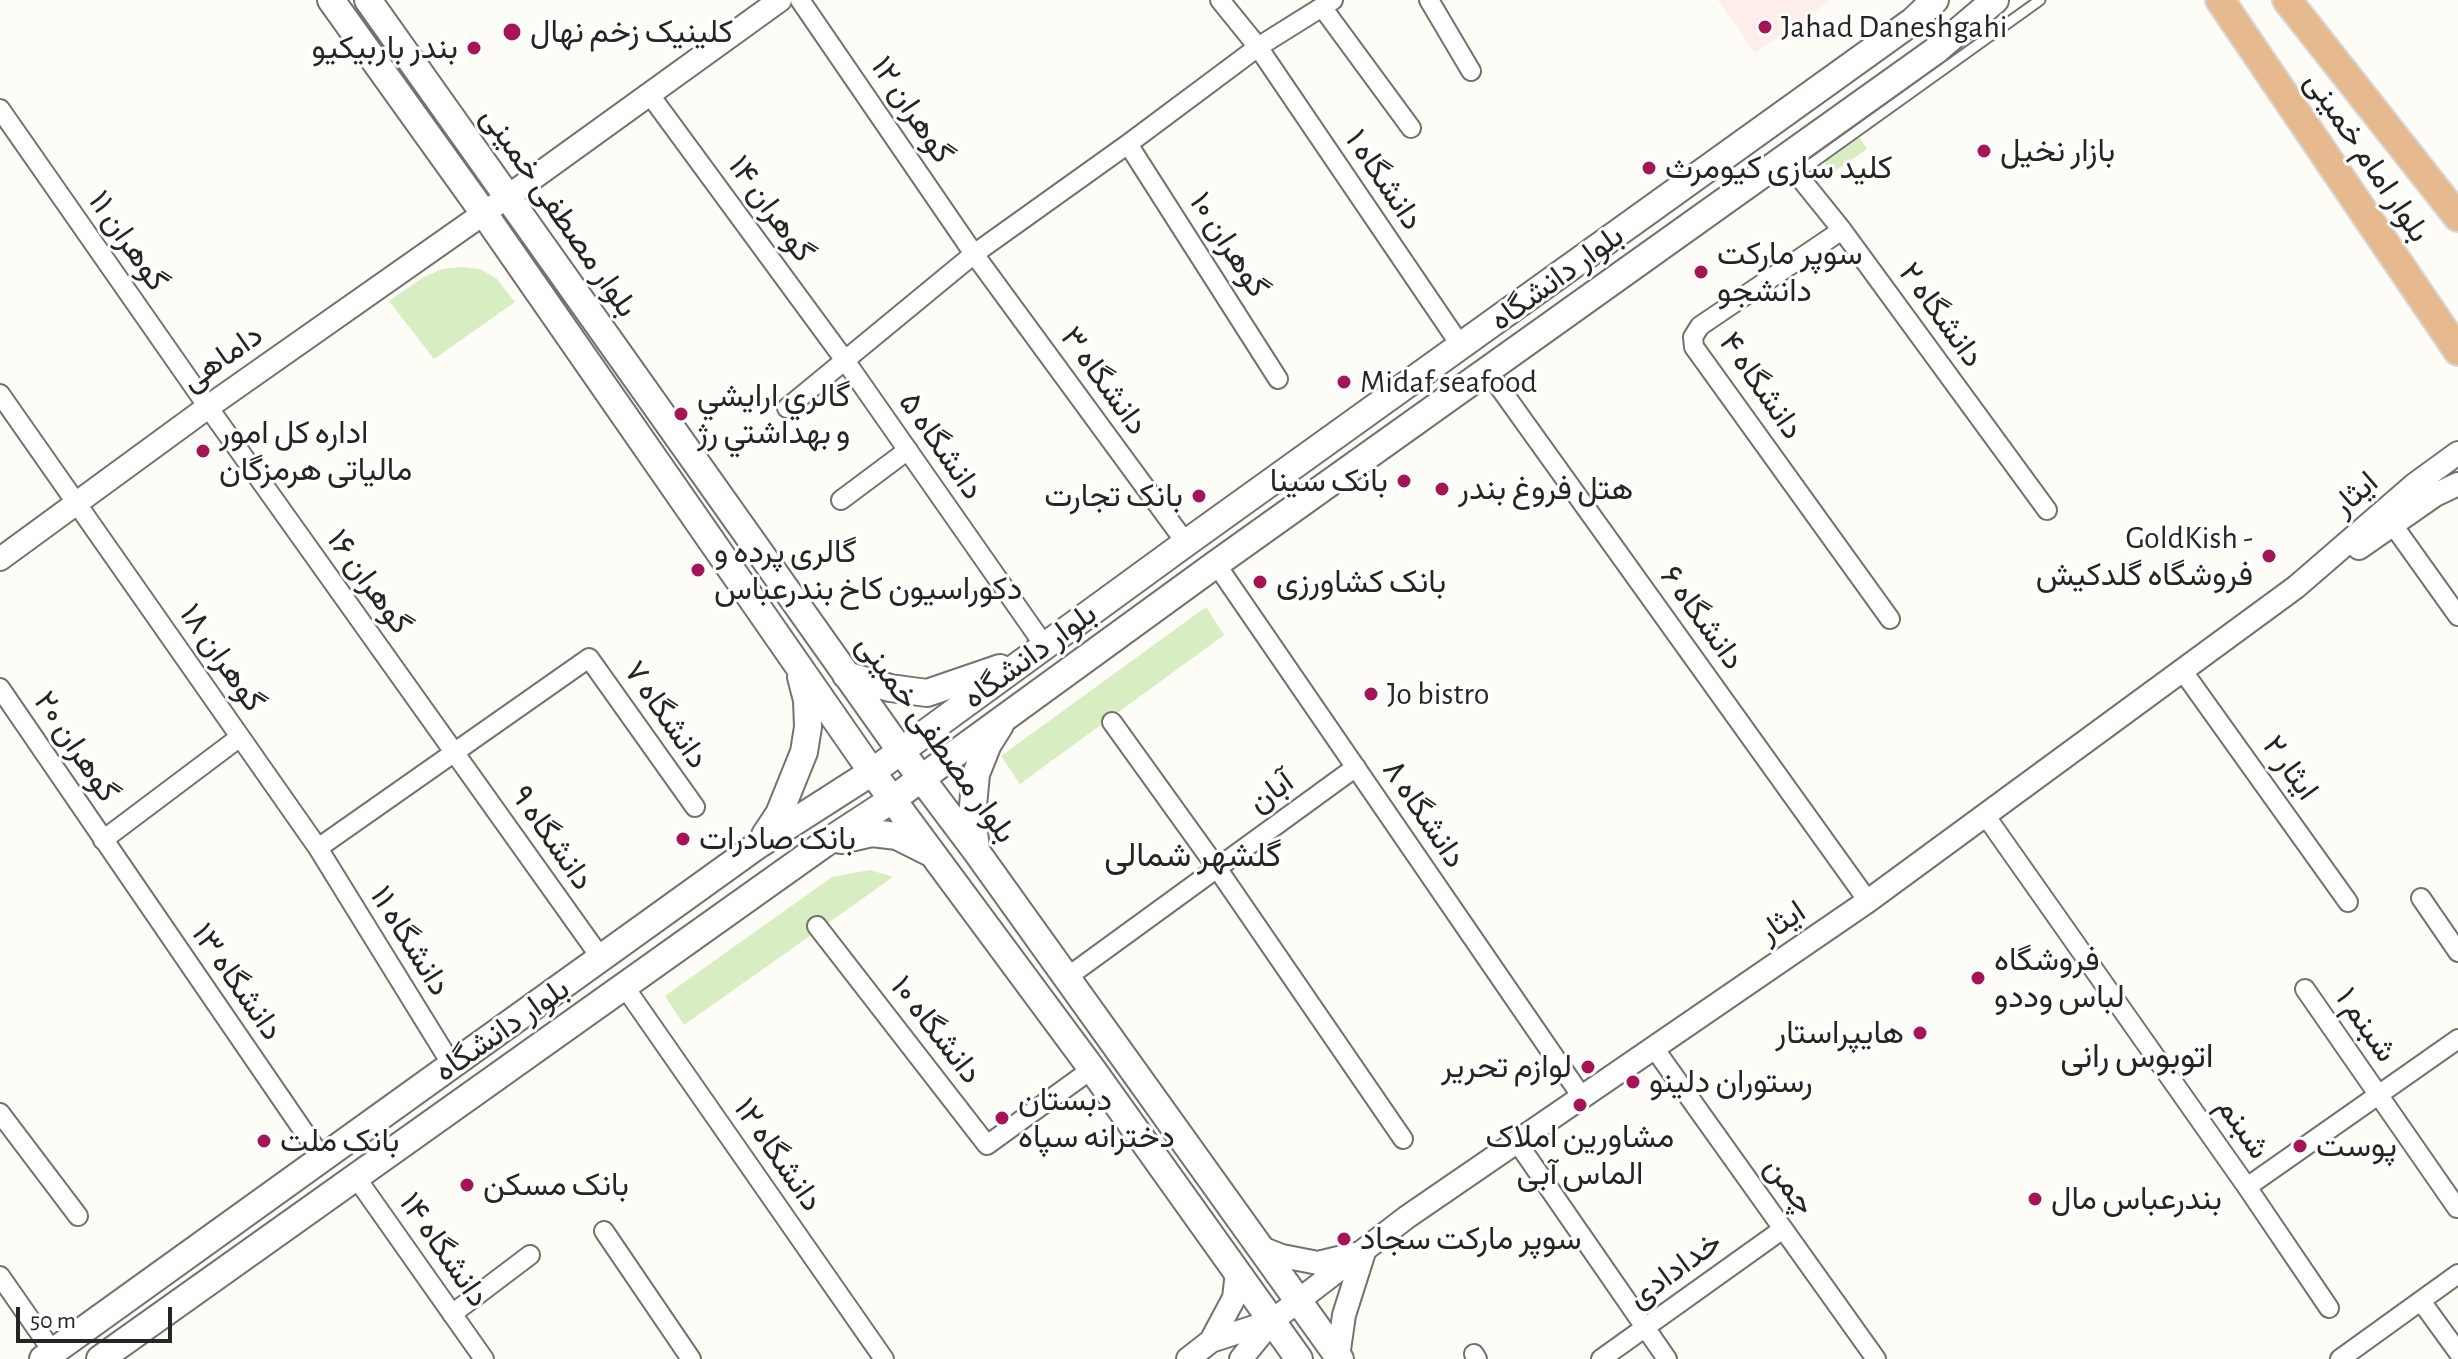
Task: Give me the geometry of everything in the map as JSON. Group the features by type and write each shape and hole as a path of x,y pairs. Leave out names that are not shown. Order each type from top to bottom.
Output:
{"main road":[{"name":"بلوار مصطفی خمینی","path":"331,0 483,212 872,772 1092,1069 1299,1359"},
{"name":"بلوار مصطفی خمینی","path":"368,0 846,675 976,851 1339,1358"},
{"name":"بلوار دانشگاه","path":"48,1355 758,845 872,772 1913,21 1935,0"},
{"name":"بلوار دانشگاه","path":"100,1359 802,859 893,799 1487,370 1790,166 1995,0"},
{"name":"بلوار امام خمینی","path":"2220,0 2458,351"},
{"name":"بلوار امام خمینی","path":"2287,0 2458,217"},
{"path":"846,675 890,688 927,693 1035,652"},
{"path":"758,845 779,814 804,752 808,727 807,700 799,666"},
{"path":"976,851 972,816 976,774 988,744 1008,713"},
{"path":"802,859 844,839 872,833 897,836 937,857"}],"street":[{"name":"داماهی","path":"0,559 780,0"},
{"name":"گوهران ۱۲","path":"800,0 974,254"},
{"name":"دانشگاه ۱","path":"1220,0 1258,47 1461,346"},
{"path":"1429,0 1471,71"},
{"path":"787,408 974,254 1258,47 1328,4 1411,128"},
{"name":"گوهران ۱۴","path":"650,95 844,359"},
{"name":"گوهران ۱۱","path":"0,109 208,407"},
{"name":"گوهران ۱۰","path":"1128,144 1278,379"},
{"name":"دانشگاه ۲","path":"1790,166 1842,230 2047,510"},
{"name":"دانشگاه ۴","path":"1842,230 1700,326 1693,337 1694,347 1890,619"},
{"name":"دانشگاه ۳","path":"974,254 1186,543"},
{"name":"دانشگاه ۵","path":"844,359 908,450 1035,652"},
{"name":"دانشگاه ۶","path":"1487,370 1868,901"},
{"name":"گوهران ۱۸","path":"0,394 318,848"},
{"name":"گوهران ۱۶","path":"208,407 455,753"},
{"path":"841,500 908,450"},
{"name":"ایثار","path":"2296,587 2414,485 2458,453"},
{"name":"ایثار","path":"1272,1321 1407,1217 1868,901 2296,587 2435,495 2458,484"},
{"path":"2393,525 2458,616"},
{"name":"دانشگاه ۸","path":"1216,564 1582,1097"},
{"name":"دانشگاه ۷","path":"455,753 589,658 695,807"},
{"name":"ایثار ۲","path":"2182,670 2348,902"},
{"name":"گوهران ۲۰","path":"0,688 103,840"},
{"path":"1112,722 1217,868 1403,1139"},
{"path":"103,840 240,737"},
{"path":"318,848 455,753"},
{"name":"دانشگاه ۹","path":"455,753 601,958"},
{"name":"آبان","path":"1066,978 1356,767"},
{"name":"شبنم","path":"1985,815 2247,1187 2458,1039"},
{"name":"دانشگاه ۱۳","path":"103,840 322,1158"},
{"name":"دانشگاه ۱۱","path":"318,848 452,1065"},
{"path":"2421,898 2458,952"},
{"name":"دانشگاه ۱۰","path":"817,926 987,1145 1092,1069"},
{"name":"دانشگاه ۱۲","path":"624,986 884,1359"},
{"name":"شبنم ۱","path":"2305,989 2457,1208"},
{"name":"چمن","path":"1654,1048 1876,1359"},
{"path":"0,1113 78,1216"},
{"path":"1517,1142 1667,1359"},
{"name":"دانشگاه ۱۴","path":"355,1176 484,1359"},
{"path":"2247,1187 2329,1308"},
{"name":"خدادادی","path":"1601,1359 1783,1229"},
{"path":"604,1231 691,1359"},
{"path":"1259,1247 1282,1256 1318,1263 1364,1252"},
{"path":"1339,1358 1344,1315 1364,1252"},
{"path":"452,1314 530,1255"},
{"path":"1211,1341 1234,1298 1237,1272"},
{"path":"2340,1359 2458,1274"},
{"path":"0,1276 48,1355"},
{"path":"2421,1301 2458,1352"},
{"path":"1188,1359 1211,1341 1272,1321"},
{"path":"1241,1359 1272,1321"}],"lane":[{"path":"1790,166 2040,0"}],"shaded area":[{"name":"Jahad Daneshgahi","path":"1718,0 1831,0 1755,53"}],"green space":[{"path":"1859,137 1867,149 1832,173 1824,162"},
{"path":"442,269 480,269 496,278 515,302 434,359 389,301 424,277"},
{"path":"1206,607 1224,635 1020,784 1001,756"},
{"path":"870,870 893,877 684,1025 665,996 832,877"}],"place":[{"name":"Jahad Daneshgahi","path":"1765,27"},
{"name":"کلینیک زخم نهال","path":"512,32"},
{"name":"بندر باربیکیو","path":"474,48"},
{"name":"بازار نخیل","path":"1984,151"},
{"name":"کلید سازی کیومرث","path":"1649,168"},
{"name":"سوپر مارکت دانشجو","path":"1701,272"},
{"name":"Midaf seafood","path":"1344,382"},
{"name":"گالري ارايشي و بهداشتي رژ","path":"681,414"},
{"name":"اداره کل امور مالیاتی هرمزگان","path":"203,451"},
{"name":"بانک سینا","path":"1404,481"},
{"name":"هتل فروغ بندر","path":"1442,489"},
{"name":"بانک تجارت","path":"1199,496"},
{"name":"GoldKish - فروشگاه گلدکیش","path":"2269,556"},
{"name":"گالری پرده و دکوراسیون کاخ بندرعباس","path":"698,570"},
{"name":"بانک کشاورزی","path":"1260,582"},
{"name":"Jo bistro","path":"1371,694"},
{"name":"بانک صادرات","path":"683,839"},
{"name":"فروشگاه لباس وددو","path":"1978,978"},
{"name":"هایپراستار","path":"1920,1033"},
{"name":"لوازم تحریر","path":"1588,1067"},
{"name":"رستوران دلینو","path":"1633,1082"},
{"name":"مشاورین املاک الماس آبی","path":"1580,1105"},
{"name":"دبستان دخترانه سپاه","path":"1002,1118"},
{"name":"بانک ملت","path":"264,1141"},
{"name":"پوست","path":"2300,1146"},
{"name":"بانک مسکن","path":"467,1185"},
{"name":"بندرعباس مال","path":"2035,1199"},
{"name":"سوپر مارکت سجاد","path":"1344,1239"}],"district":[{"name":"گلشهر شمالی","path":"1193,856"},
{"name":"اتوبوس رانی","path":"2137,1057"}]}
